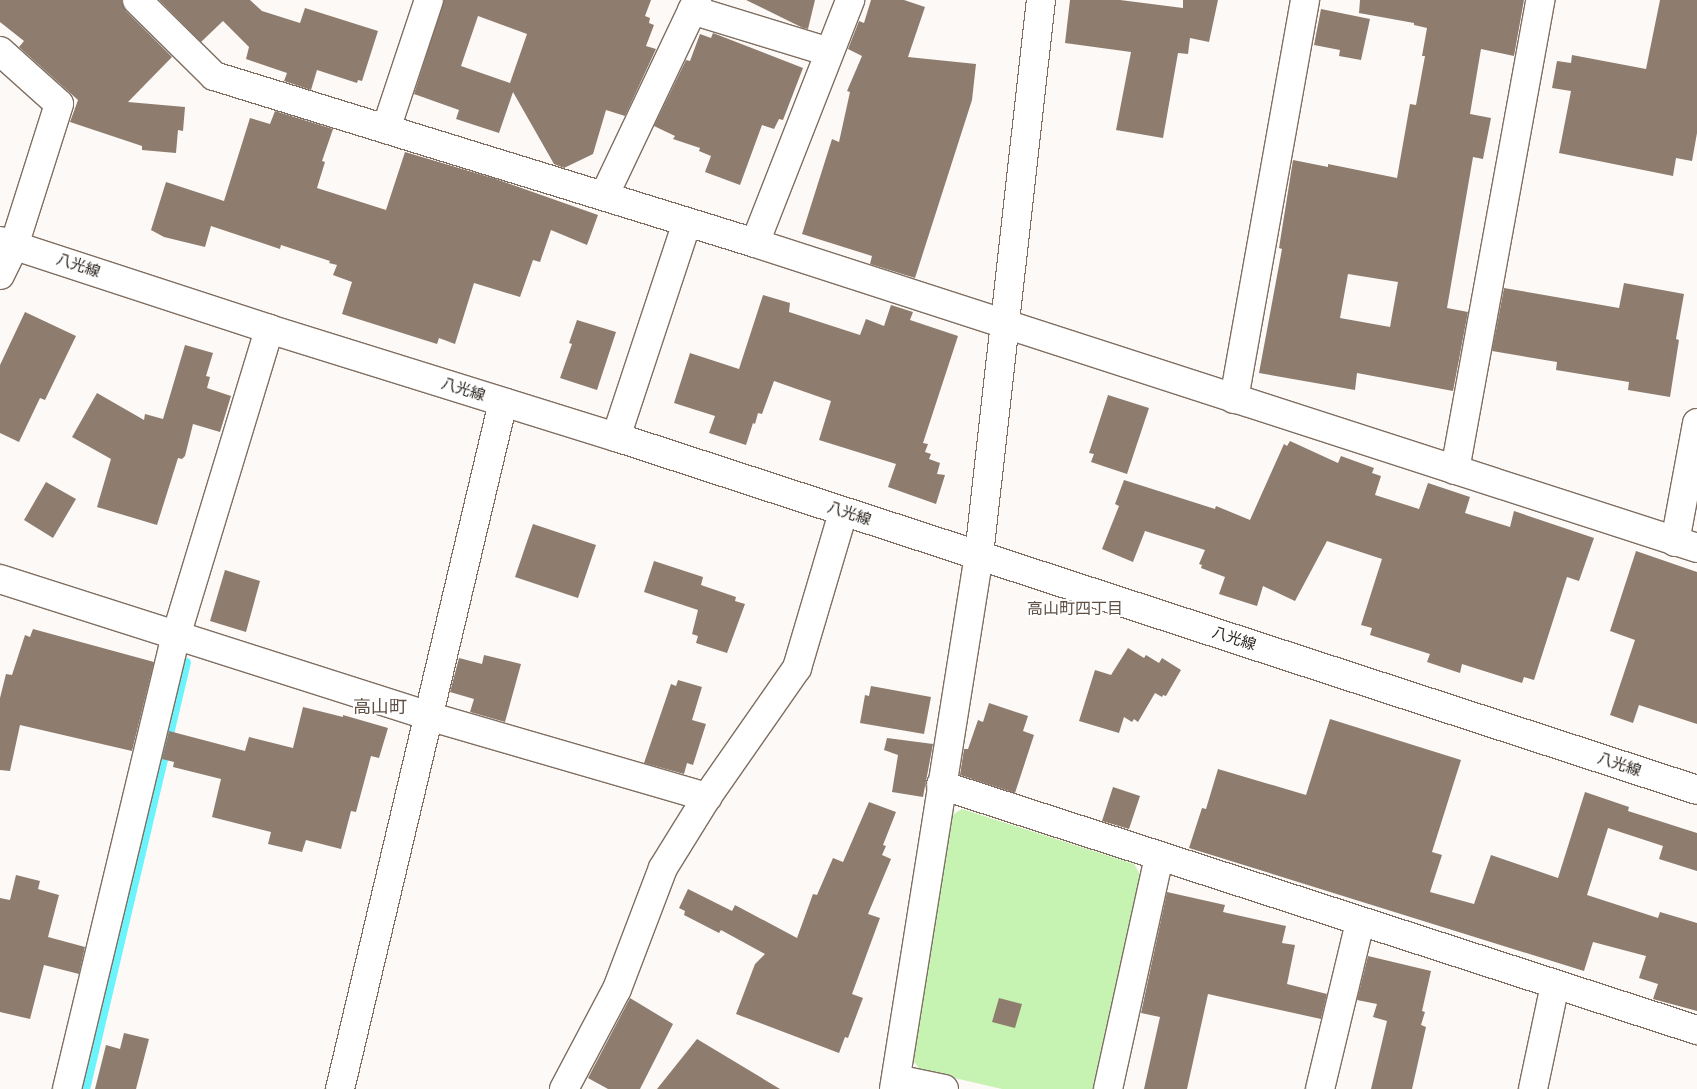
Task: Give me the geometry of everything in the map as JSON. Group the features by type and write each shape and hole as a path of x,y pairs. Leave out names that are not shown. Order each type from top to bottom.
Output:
{"street":[{"path":"138,0 214,76 755,243 1686,545 1697,423"},
{"path":"386,129 429,0"},
{"path":"755,243 850,0"},
{"path":"944,1089 895,1084 979,555 1041,0"},
{"path":"1234,399 1305,0"},
{"path":"1455,470 1540,0"},
{"path":"604,196 695,5 829,52"},
{"path":"0,51 59,104 7,243 0,276"},
{"path":"616,437 687,222"},
{"name":"八光線","path":"7,243 270,329 616,437 843,513 979,555 1697,790"},
{"path":"67,1089 176,636 270,329"},
{"path":"340,1089 503,402"},
{"path":"575,1085 617,989 664,868 707,797 796,668 843,513"},
{"path":"0,579 428,716 707,797"},
{"path":"941,785 1697,1030"},
{"path":"1108,1089 1159,857"},
{"path":"1320,1089 1360,922"},
{"path":"1533,1089 1555,985"}],"green space":[{"path":"962,809 1134,864 1141,876 1094,1089 1002,1089 920,1070 913,1060 952,815"}],"building":[{"path":"0,0 122,0 126,11 172,57 128,102 185,107 183,131 178,130 176,153 142,150 142,146 70,122 78,100 19,47 24,41 0,22"},
{"path":"159,0 250,0 262,11 300,23 305,8 378,31 362,81 358,80 357,83 317,70 311,90 284,81 287,73 246,59 249,47 223,21 201,42"},
{"path":"444,0 651,0 645,16 650,18 649,23 654,25 646,46 656,49 625,116 606,110 593,154 564,168 554,164 513,92 499,133 456,119 459,110 414,94","holes":["478,16 527,34 510,83 461,66"]},
{"path":"746,0 815,0 808,29"},
{"path":"871,0 904,0 925,7 908,57 976,64 972,100 915,278 870,264 872,256 802,234 832,139 839,142 850,92 847,91 862,56 848,49 859,21 864,23"},
{"path":"1070,0 1120,0 1183,8 1183,0 1218,0 1209,42 1190,38 1188,54 1178,53 1163,138 1116,130 1131,52 1065,43"},
{"path":"1360,0 1524,0 1514,56 1481,49 1470,114 1491,118 1483,159 1473,157 1447,308 1468,312 1453,391 1357,373 1355,390 1259,373 1282,249 1279,248 1293,160 1328,167 1328,164 1397,178 1410,104 1416,105 1425,56 1422,56 1427,28 1414,25 1414,23 1359,13","holes":["1348,274 1398,282 1390,327 1340,318"]},
{"path":"1660,0 1697,0 1697,133 1692,161 1676,158 1673,176 1559,153 1571,91 1552,88 1557,61 1571,63 1572,55 1646,69"},
{"path":"1321,9 1370,19 1361,60 1339,56 1340,50 1314,45"},
{"path":"713,33 803,68 783,120 779,119 774,129 762,125 740,185 705,172 711,156 699,151 700,148 673,139 675,136 654,126 686,60 690,61 700,34 711,38"},
{"path":"275,111 333,129 322,161 325,162 317,188 386,210 405,152 496,179 598,215 587,245 551,230 540,262 533,260 520,297 474,283 455,344 439,338 437,344 342,314 352,282 333,275 337,265 329,263 330,261 281,245 280,249 211,226 205,247 164,237 151,230 166,182 224,201 250,118 270,124"},
{"path":"1624,283 1684,294 1676,339 1679,340 1670,397 1628,390 1629,382 1556,370 1557,362 1492,351 1504,288 1619,308"},
{"path":"763,295 790,303 789,312 860,335 866,319 884,326 891,305 913,312 910,320 958,336 923,443 928,444 925,452 931,454 929,459 940,463 937,474 945,475 936,504 888,487 896,464 819,440 831,401 774,381 762,414 758,413 755,424 753,423 746,445 709,433 715,416 674,403 690,353 739,369"},
{"path":"25,312 76,336 45,400 40,398 19,442 0,433 0,365"},
{"path":"577,320 616,332 597,390 560,378 572,344 569,343"},
{"path":"185,345 213,353 206,376 210,377 207,388 231,396 220,432 193,424 185,456 182,459 178,458 157,525 97,507 111,459 72,437 97,393 144,420 145,414 163,419"},
{"path":"1108,395 1149,408 1127,474 1091,462 1094,454 1089,453"},
{"path":"1290,441 1338,463 1341,456 1374,468 1372,473 1381,476 1375,495 1419,509 1428,483 1470,497 1465,513 1510,527 1514,511 1594,538 1579,581 1567,577 1534,680 1524,677 1522,683 1462,664 1460,673 1427,662 1430,654 1370,635 1372,628 1361,625 1382,559 1327,541 1295,601 1263,586 1257,606 1219,594 1225,577 1201,568 1202,565 1199,564 1205,550 1145,531 1133,562 1102,549 1119,506 1115,504 1124,480 1215,509 1216,506 1250,520 1284,444 1287,446"},
{"path":"46,482 76,499 53,538 24,520"},
{"path":"533,524 596,545 578,598 515,577"},
{"path":"1636,551 1697,572 1697,724 1639,705 1633,723 1610,715 1635,640 1610,631"},
{"path":"654,561 703,577 701,585 736,597 735,601 745,604 727,653 696,643 698,636 692,634 698,610 644,592"},
{"path":"225,570 260,581 246,632 210,621"},
{"path":"33,629 154,662 132,751 20,725 10,771 0,770 0,698 6,674 12,675 25,635 30,637"},
{"path":"1128,648 1144,658 1146,655 1159,663 1162,658 1181,670 1166,696 1163,695 1162,697 1155,693 1138,722 1134,719 1132,722 1124,717 1119,733 1079,721 1095,670 1111,675"},
{"path":"484,655 521,664 505,722 470,712 474,699 450,692 459,658 482,664"},
{"path":"678,680 702,687 692,720 706,724 693,765 687,763 684,774 644,763 671,684 676,686"},
{"path":"871,686 931,697 924,734 860,723 865,695 869,696"},
{"path":"989,703 1028,716 1023,731 1034,735 1015,793 960,775 964,749 968,749 978,720 983,722"},
{"path":"303,707 343,717 343,715 388,728 379,758 371,756 356,812 351,811 341,849 306,840 302,852 268,844 271,832 212,817 221,779 173,767 174,762 162,759 169,731 245,751 249,737 293,748"},
{"path":"1330,719 1461,760 1432,852 1442,855 1430,892 1474,904 1491,855 1558,878 1585,792 1629,807 1628,811 1697,833 1697,871 1659,859 1663,846 1608,828 1587,895 1658,918 1660,912 1697,923 1697,1011 1653,999 1658,984 1639,978 1646,956 1593,942 1584,971 1189,848 1202,808 1206,809 1218,769 1306,795"},
{"path":"887,738 933,744 923,797 892,792 898,755 884,750"},
{"path":"1113,787 1140,796 1129,829 1102,821"},
{"path":"869,802 896,812 883,845 886,846 882,855 891,859 868,914 880,918 852,994 863,998 848,1038 845,1037 839,1053 736,1014 755,964 765,954 721,930 719,933 684,915 685,911 679,908 688,889 732,911 735,905 797,938 813,894 817,895 833,858 843,862"},
{"path":"16,875 40,881 38,889 59,895 48,937 85,947 79,974 44,965 30,1019 0,1012 0,898 10,900"},
{"path":"1167,892 1225,905 1223,912 1286,926 1282,943 1295,945 1287,984 1327,994 1321,1019 1208,994 1187,1089 1144,1089 1160,1017 1141,1013"},
{"path":"1368,956 1431,971 1422,1011 1425,1012 1421,1025 1426,1027 1412,1089 1371,1089 1387,1021 1373,1017 1377,1004 1357,1000"},
{"path":"630,998 673,1024 640,1089 608,1089 588,1078"},
{"path":"999,998 1022,1004 1015,1028 992,1022"},
{"path":"124,1033 149,1039 136,1089 95,1089 106,1045 120,1049"},
{"path":"697,1039 780,1089 657,1089"}],"waterway":[{"path":"85,1089 186,662"}],"district":[{"name":"高山町四丁目","path":"1075,609"},
{"name":"高山町","path":"380,707"}]}
